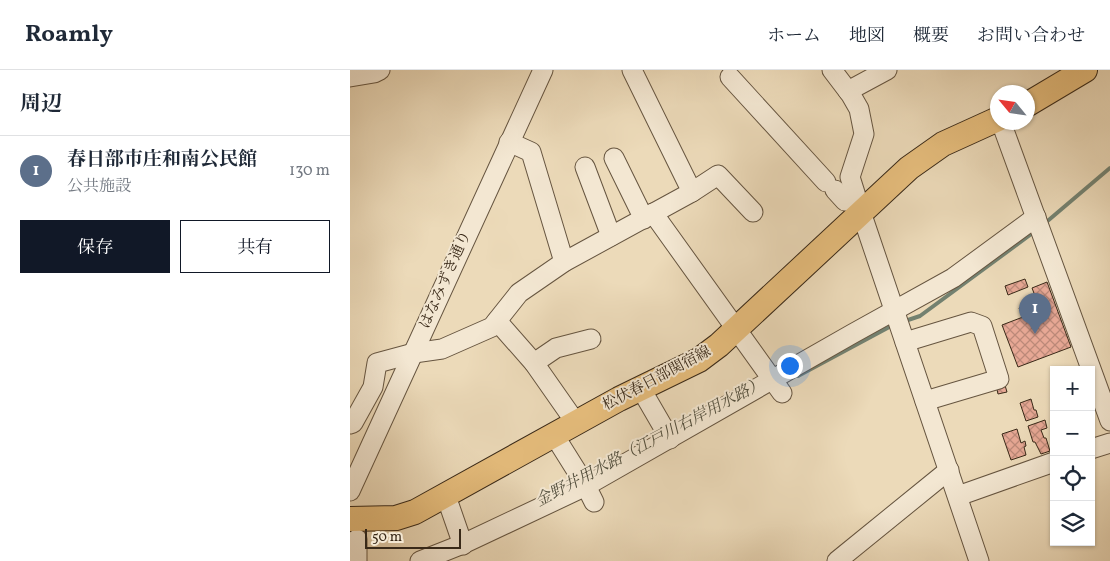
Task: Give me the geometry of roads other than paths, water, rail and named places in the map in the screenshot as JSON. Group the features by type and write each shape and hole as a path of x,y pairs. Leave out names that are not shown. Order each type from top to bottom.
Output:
{"main road":[{"path":"1035,100 1085,70"},
{"name":"松伏春日部関宿線","path":"354,529 416,512 576,423 700,360 719,345 859,207 943,144 990,123"}],"street":[{"path":"350,77 374,73 380,70"},
{"name":"はなみずき通り","path":"350,491 543,70"},
{"path":"632,70 692,192"},
{"path":"832,70 848,91 859,110 864,134 850,177 979,561"},
{"path":"848,91 888,70"},
{"path":"730,77 845,201 859,207"},
{"path":"1004,130 1110,421"},
{"path":"509,142 531,152 564,262"},
{"path":"614,158 648,216 736,328 778,386"},
{"path":"585,167 611,236"},
{"path":"350,424 353,423 373,387 377,363 414,353 442,349 492,327 520,293 564,262 692,192 718,175 753,212"},
{"path":"899,324 953,278 1038,224"},
{"path":"497,321 534,363 576,423"},
{"path":"420,561 590,493 670,439 778,386 852,334 899,324 972,322 982,326 982,346 999,378 925,401"},
{"path":"534,363 556,348 591,339"},
{"path":"640,389 670,439"},
{"path":"554,435 590,493"},
{"path":"1095,448 1110,442"},
{"path":"958,496 1050,463"},
{"path":"837,561 949,470"},
{"path":"446,496 463,544"},
{"path":"354,529 357,561"}],"waterway":[{"name":"金野井用水路（江戸川右岸用水路）","path":"1044,224 1110,168"},
{"name":"金野井用水路（江戸川右岸用水路）","path":"905,321 920,316 1034,232"},
{"name":"金野井用水路（江戸川右岸用水路）","path":"798,376 893,325"}],"place":[{"name":"春日部市庄和南公民館","path":"1035,334"}]}
